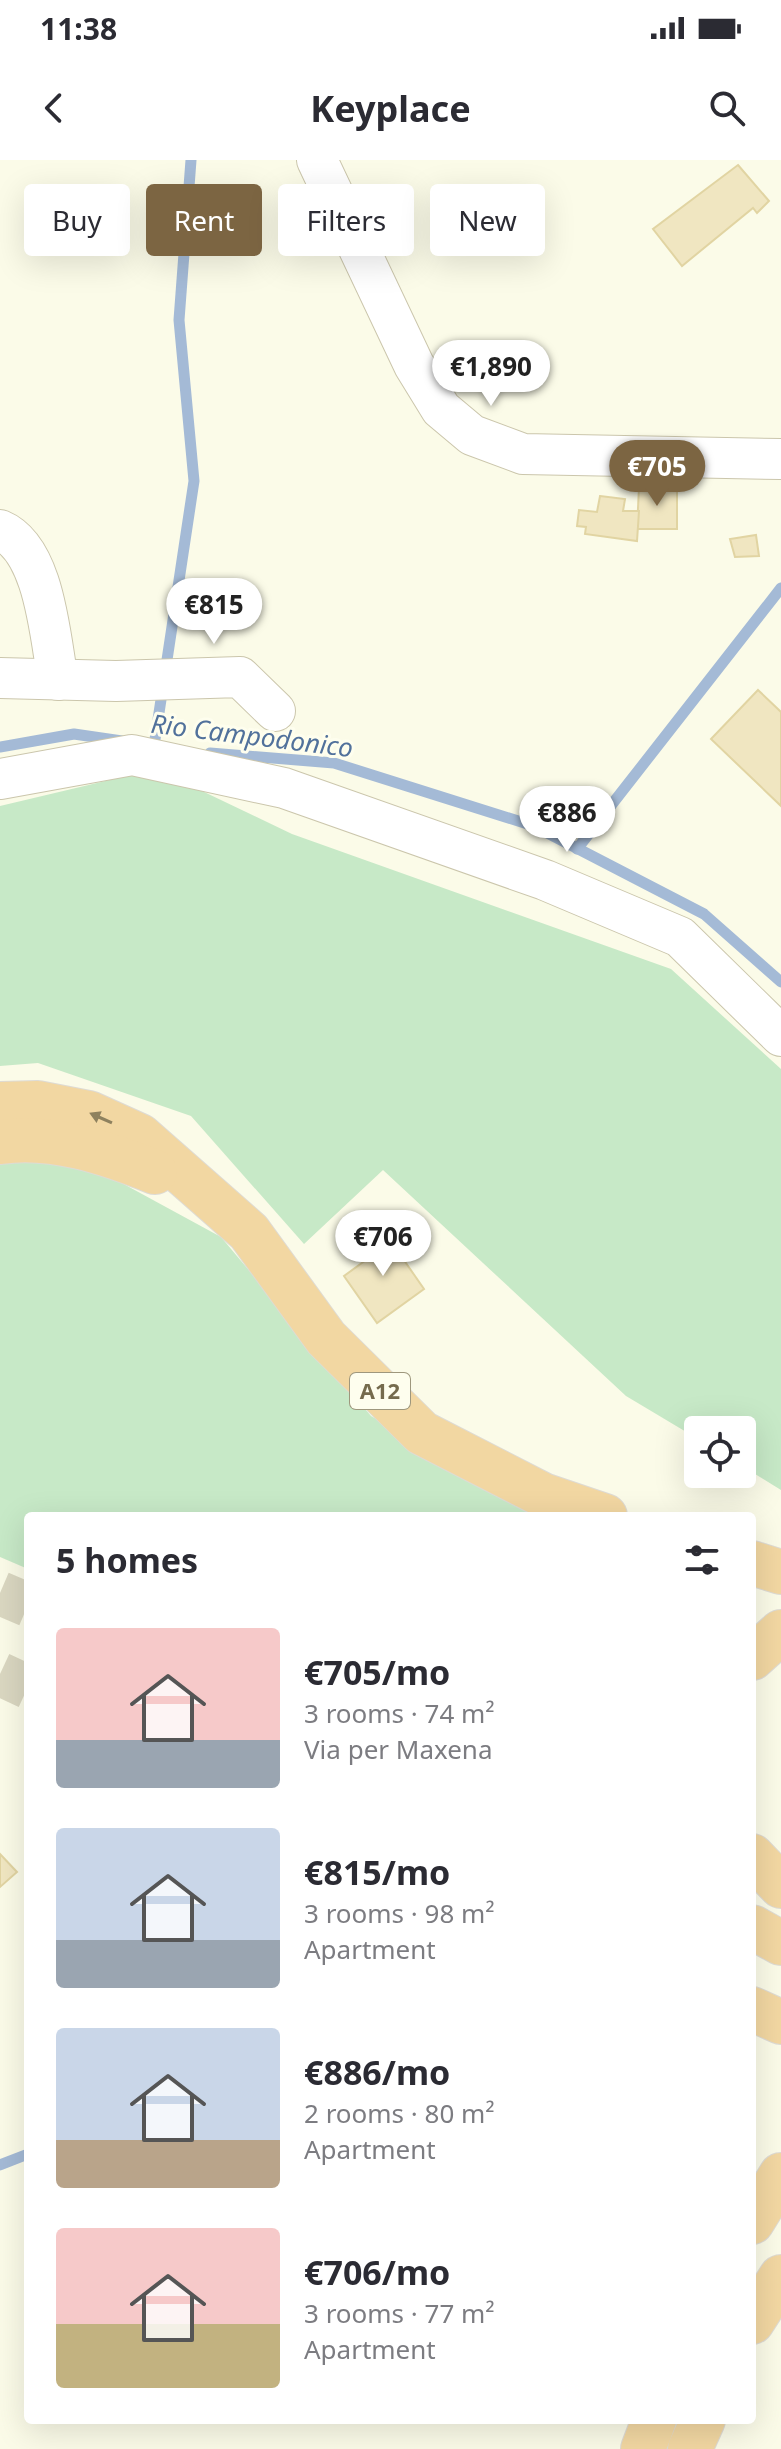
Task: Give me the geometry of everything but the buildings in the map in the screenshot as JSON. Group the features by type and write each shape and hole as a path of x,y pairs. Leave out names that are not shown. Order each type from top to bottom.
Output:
{"highway":[{"name":"A12","path":"0,1104 38,1103 89,1113 140,1136 249,1232 326,1338 422,1433 543,1495 593,1512"},
{"name":"A12","path":"0,1142 21,1139 103,1152 208,1196"},
{"path":"756,1564 781,1572"},
{"path":"756,1654 781,1632"},
{"path":"756,1860 781,1886"},
{"path":"756,1929 781,1943"},
{"path":"756,2011 781,2022"},
{"path":"756,2216 781,2175"},
{"path":"756,2316 781,2277"},
{"path":"643,2449 652,2424"},
{"path":"690,2449 701,2424"}],"street":[{"path":"317,160 414,365 441,409 472,435 523,454 781,459"},
{"path":"0,530 10,534 36,569 58,680"},
{"path":"0,678 240,677 275,711"},
{"path":"0,779 132,755 284,788 545,880 680,937 781,1036"}],"green space":[{"path":"156,769 292,834 671,969 781,1069 781,1490 756,1475 756,1416 684,1416 684,1431 626,1396 383,1170 304,1244 191,1116 38,1063 0,1066 0,806"},
{"path":"74,1157 221,1237 371,1416 538,1512 24,1512 24,1567 0,1557 0,1163"}],"waterway":[{"path":"154,746 194,481 179,320 191,160"},
{"path":"577,849 781,588"},
{"name":"Rio Campodonico","path":"0,747 74,734 122,741"},
{"name":"Rio Campodonico","path":"210,753 334,763 534,826 704,914 781,982"},
{"path":"0,2165 24,2156"}],"tunnel":[{"path":"0,1593 24,1603"},
{"path":"0,1674 24,1685"}]}
